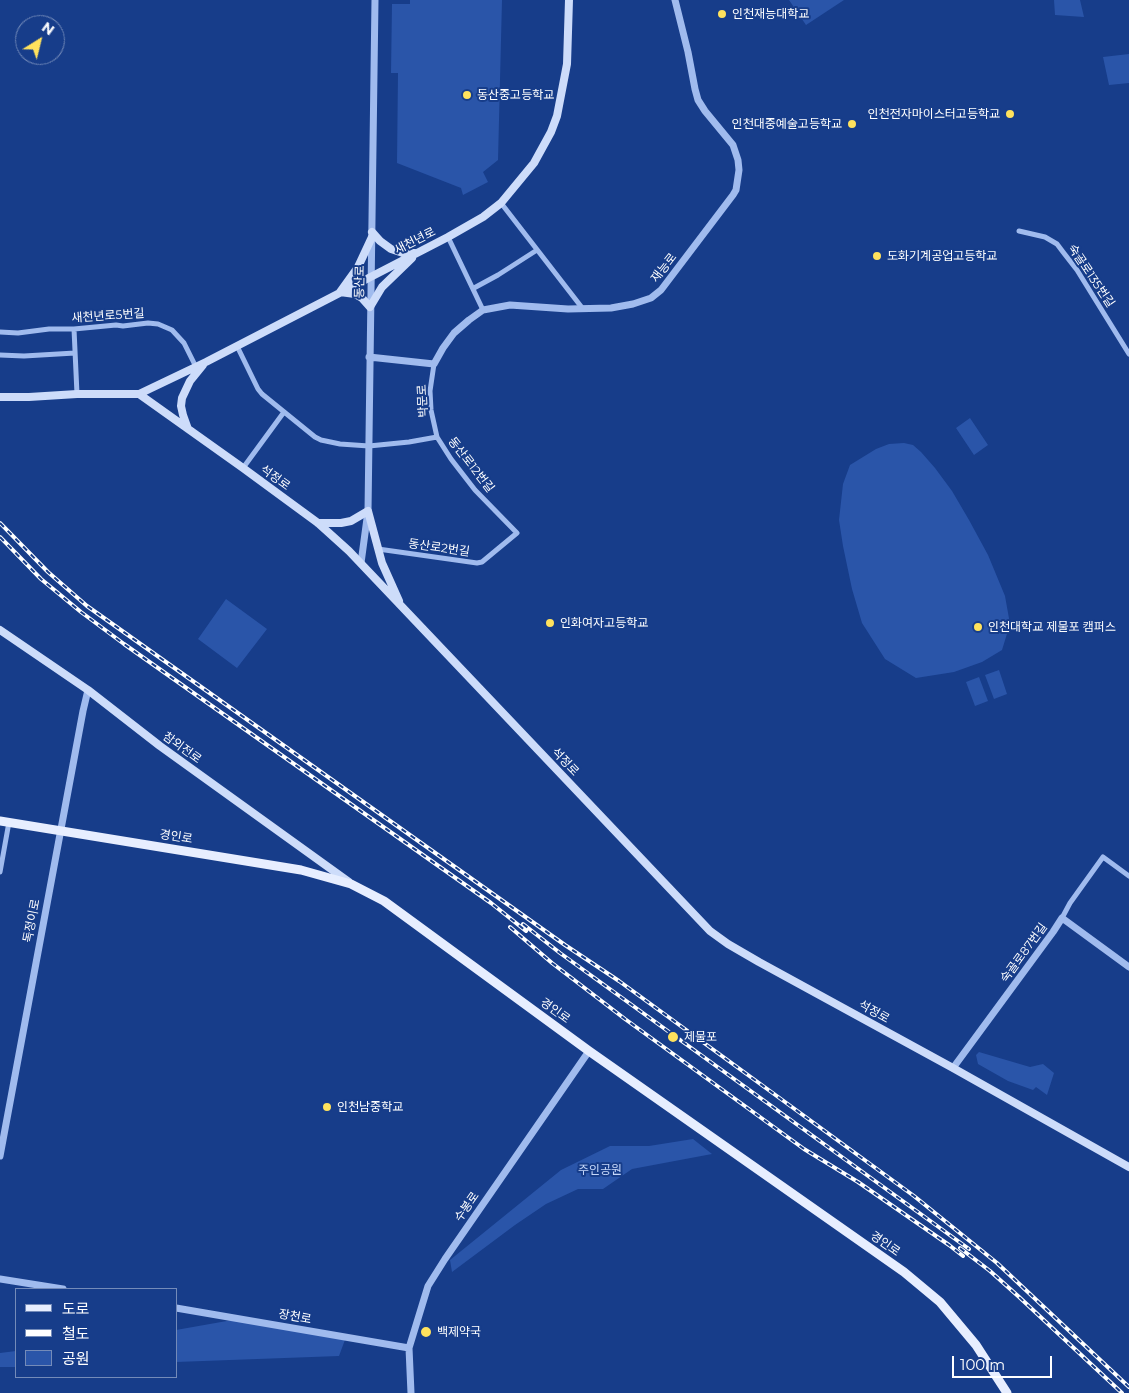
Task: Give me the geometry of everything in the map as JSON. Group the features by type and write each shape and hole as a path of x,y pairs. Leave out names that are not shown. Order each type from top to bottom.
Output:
{"main road":[{"name":"새천년로","path":"139,394 206,362 448,237 483,217 501,203 534,163 551,132 557,116 567,64 569,0"},
{"path":"372,235 391,249 403,253 417,253 382,287 370,307 362,298 355,294 340,292 358,267 372,235"},
{"path":"189,430 181,406 182,398 190,381 206,362"},
{"path":"0,397 139,394"},
{"name":"석정로","path":"139,394 318,523 361,564 710,931 751,957 1129,1166"},
{"path":"318,523 341,524 351,521 368,511 386,572 403,610"},
{"name":"참외전로","path":"0,630 88,690 160,746 351,884"},
{"name":"경인로","path":"4,822 301,870 351,884 384,901 589,1051 904,1272 940,1302 976,1346 1007,1393"}],"street":[{"name":"동산로","path":"361,564 368,511 375,0"},
{"name":"재능로","path":"434,364 454,333 483,310 510,305 568,309 618,307 655,296 736,190 739,170 736,151 698,100 675,0"},
{"path":"501,203 583,309"},
{"name":"숙골로135번길","path":"1019,231 1045,237 1057,244 1077,270 1129,354"},
{"path":"448,237 483,310"},
{"path":"474,288 537,250"},
{"name":"새천년로5번길","path":"0,332 18,333 49,329 158,324 172,330 184,343 196,367"},
{"path":"74,329 77,394"},
{"name":"동산로12번길","path":"237,346 262,394 321,440 340,444 369,446 437,437 451,460 475,490 517,533"},
{"path":"0,355 24,356 74,353"},
{"path":"369,357 434,364"},
{"name":"박문로","path":"434,364 430,391 431,410 437,437"},
{"path":"243,468 284,412"},
{"name":"동산로2번길","path":"378,549 477,563 482,562 517,533"},
{"name":"독정이로","path":"0,1156 88,690"},
{"path":"0,872 4,822"},
{"path":"1062,918 1070,903 1103,857 1129,876"},
{"name":"숙골로87번길","path":"953,1068 1062,918 1129,967"},
{"name":"수봉로","path":"411,1393 409,1348 428,1286 589,1051"},
{"path":"0,1278 57,1288"},
{"name":"장천로","path":"178,1308 409,1348"}],"green space":[{"name":"동산중고등학교","path":"410,0 502,0 498,160 483,172 488,182 463,195 461,188 397,163 398,73 391,73 392,4 410,4"},
{"path":"789,0 844,0 806,25"},
{"path":"1054,0 1080,0 1084,17 1055,15"},
{"path":"1129,54 1129,83 1109,85 1103,57"},
{"path":"970,418 988,445 974,455 956,428"},
{"path":"904,443 913,445 935,468 952,491 969,520 988,555 1005,596 1010,624 1002,650 982,662 954,672 916,678 885,659 862,623 852,589 839,520 843,484 850,465 876,449 889,444"},
{"path":"226,599 267,629 237,668 198,639"},
{"path":"999,670 1007,694 994,699 985,675"},
{"path":"979,677 988,701 975,706 966,682"},
{"path":"979,1052 1030,1067 1043,1064 1054,1073 1047,1095 1036,1087 1033,1090 1008,1081 978,1064 976,1055"},
{"name":"주인공원","path":"693,1139 712,1154 632,1169 603,1189 578,1189 546,1204 452,1272 450,1260 561,1170 610,1146 649,1146"},
{"path":"238,1319 346,1337 339,1356 178,1362 178,1330"},
{"path":"15,1351 15,1367 0,1367 0,1353"}],"railway":[{"path":"0,523 48,572 87,606 565,945 619,981 914,1196 997,1263 1129,1387"},
{"path":"0,537 41,579 81,612 491,903 526,931"},
{"path":"523,924 560,953 969,1249"},
{"path":"510,927 552,963 625,1019 804,1149 858,1182 963,1256"},
{"path":"960,1248 1018,1296 1122,1393"}],"place":[{"name":"인천재능대학교","path":"722,14"},
{"name":"동산중고등학교","path":"467,95"},
{"name":"인천전자마이스터고등학교","path":"1010,114"},
{"name":"인천대중예술고등학교","path":"852,124"},
{"name":"도화기계공업고등학교","path":"877,256"},
{"name":"인화여자고등학교","path":"550,623"},
{"name":"인천대학교 제물포 캠퍼스","path":"978,627"},
{"name":"제물포","path":"673,1037"},
{"name":"인천남중학교","path":"327,1107"},
{"name":"백제약국","path":"426,1332"}]}
